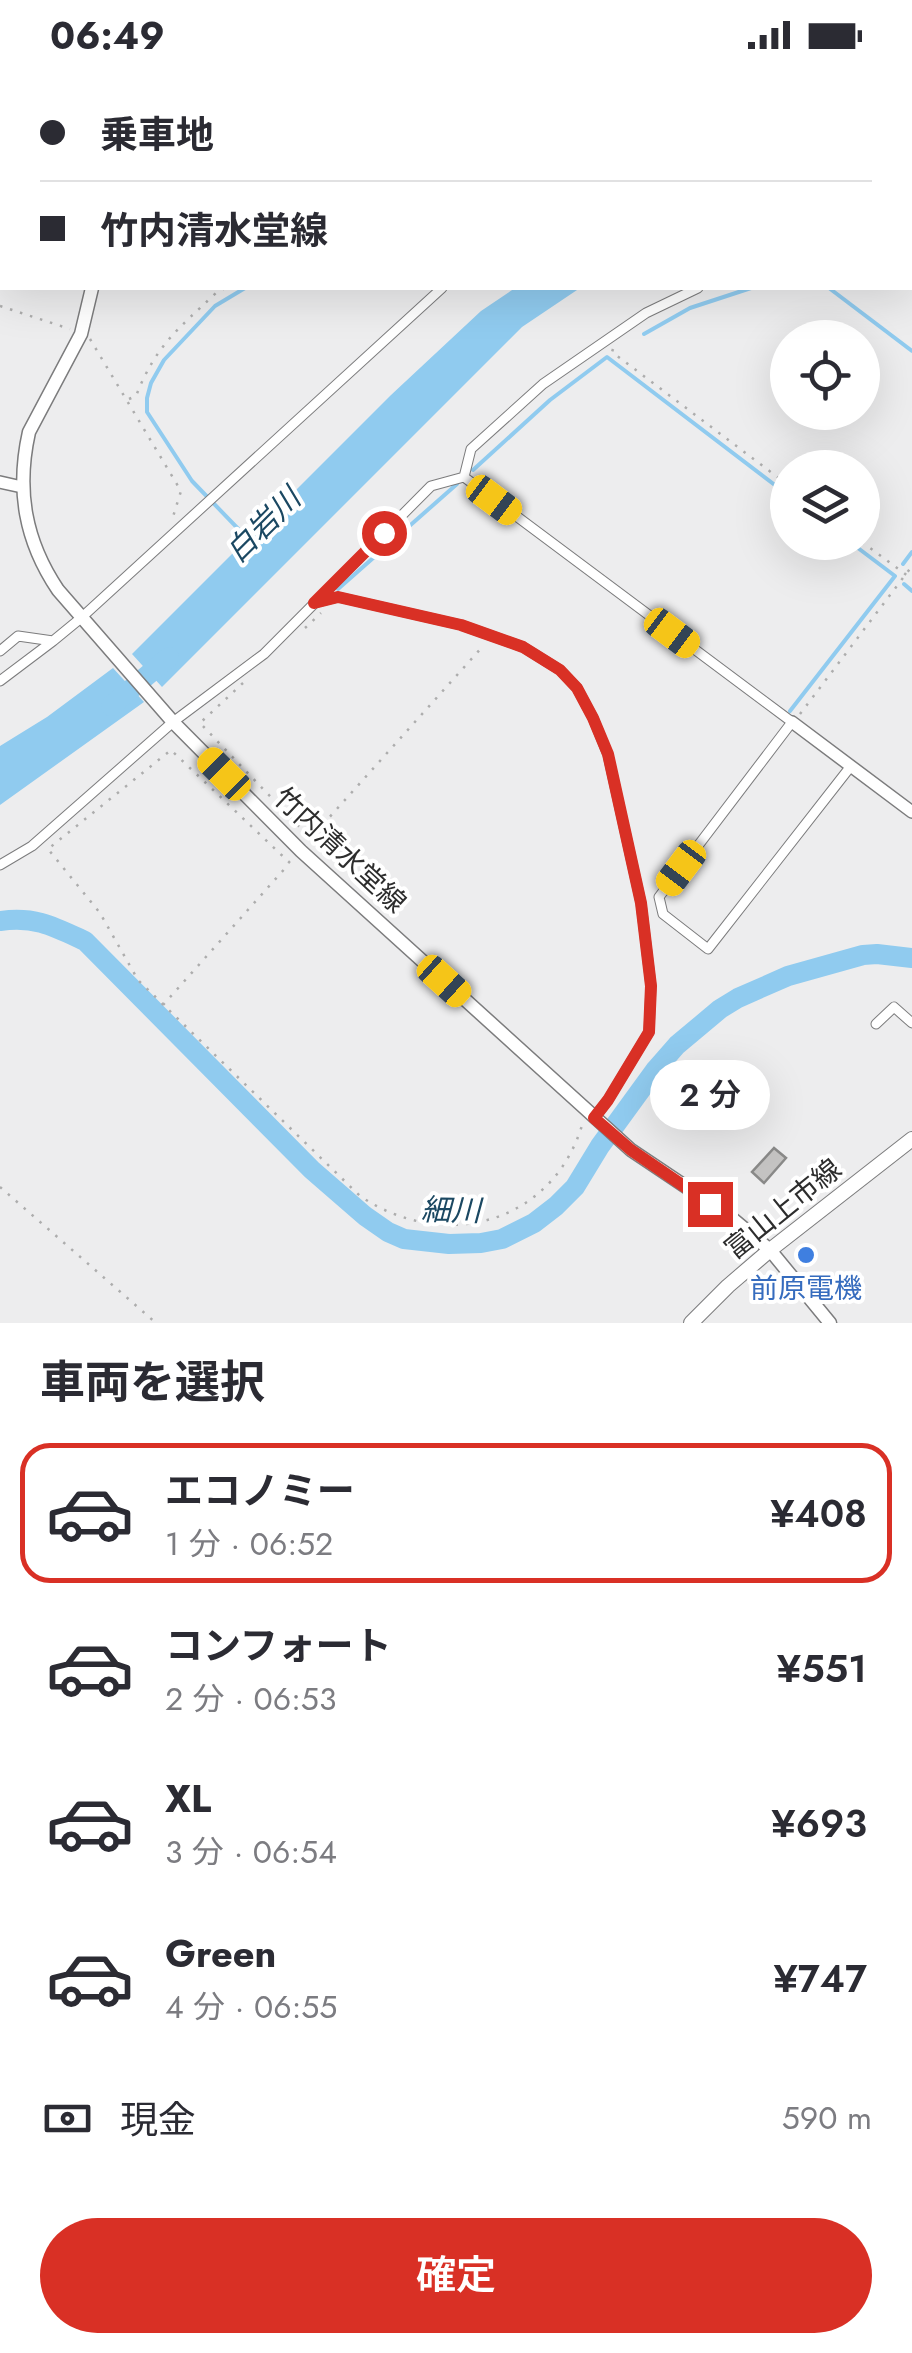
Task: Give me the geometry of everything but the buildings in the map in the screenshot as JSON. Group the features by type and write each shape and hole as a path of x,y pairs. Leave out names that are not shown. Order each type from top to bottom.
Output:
{"main road":[{"name":"竹内清水堂線","path":"92,290 82,334 28,432 22,487 30,535 44,569 81,618 174,722 301,851 631,1150 728,1216 770,1250 830,1323"},
{"name":"富山上市線","path":"691,1323 770,1250 912,1139"}],"street":[{"path":"0,681 81,618 440,290"},
{"path":"464,477 470,449 543,384 646,313 694,290"},
{"path":"0,865 44,837 174,722 264,654 431,486 464,477"},
{"path":"464,477 912,812"},
{"path":"0,482 22,487"},
{"path":"314,603 338,597 461,625 523,647 560,670 577,688 608,754 641,903 651,986 649,1032 608,1100 591,1115"},
{"path":"0,651 18,636 53,641"},
{"path":"792,722 658,897 663,914 708,949 851,766"},
{"path":"876,1024 894,1007 912,1023"}],"path":[{"path":"128,400 136,396 147,367 164,342 223,290"},
{"path":"0,306 90,340 180,491 166,539"},
{"path":"613,348 612,352 770,471"},
{"path":"880,555 912,579"},
{"path":"792,722 912,566"},
{"path":"295,638 338,597"},
{"path":"301,851 481,649"},
{"path":"253,675 200,723 310,838"},
{"path":"163,1005 290,863 170,750 48,849 100,913 138,980 163,1005 360,1196 376,1207 430,1224 467,1224 509,1214 541,1192 566,1162 591,1115"},
{"path":"0,1187 156,1323"}],"water":[{"path":"512,290 577,290 522,327 162,687 132,654 391,395 481,311"},
{"path":"113,668 144,702 0,805 0,746"}],"waterway":[{"path":"242,290 215,306 164,360 151,383 147,412 192,481 249,540"},
{"path":"644,334 690,308 745,290"},
{"path":"832,290 912,351"},
{"path":"473,470 550,400 607,357 770,481"},
{"path":"338,589 457,484"},
{"path":"903,564 912,552"},
{"path":"790,711 895,576 874,560"},
{"path":"904,584 912,591"},
{"name":"白岩川","path":"111,706 169,657"},
{"name":"細川","path":"0,921 34,921 85,941 312,1170 365,1216 404,1239 449,1244 502,1239 534,1223 556,1206 575,1187 656,1069 677,1045 720,1009 788,976 863,955 912,958"}],"place":[{"name":"前原電機","path":"806,1255"}],"route":[{"path":"384,533 314,603 338,597 461,625 507,640 560,670 577,688 593,718 608,754 624,822 641,903 651,986 649,1032 594,1118 631,1150 710,1204"}]}
